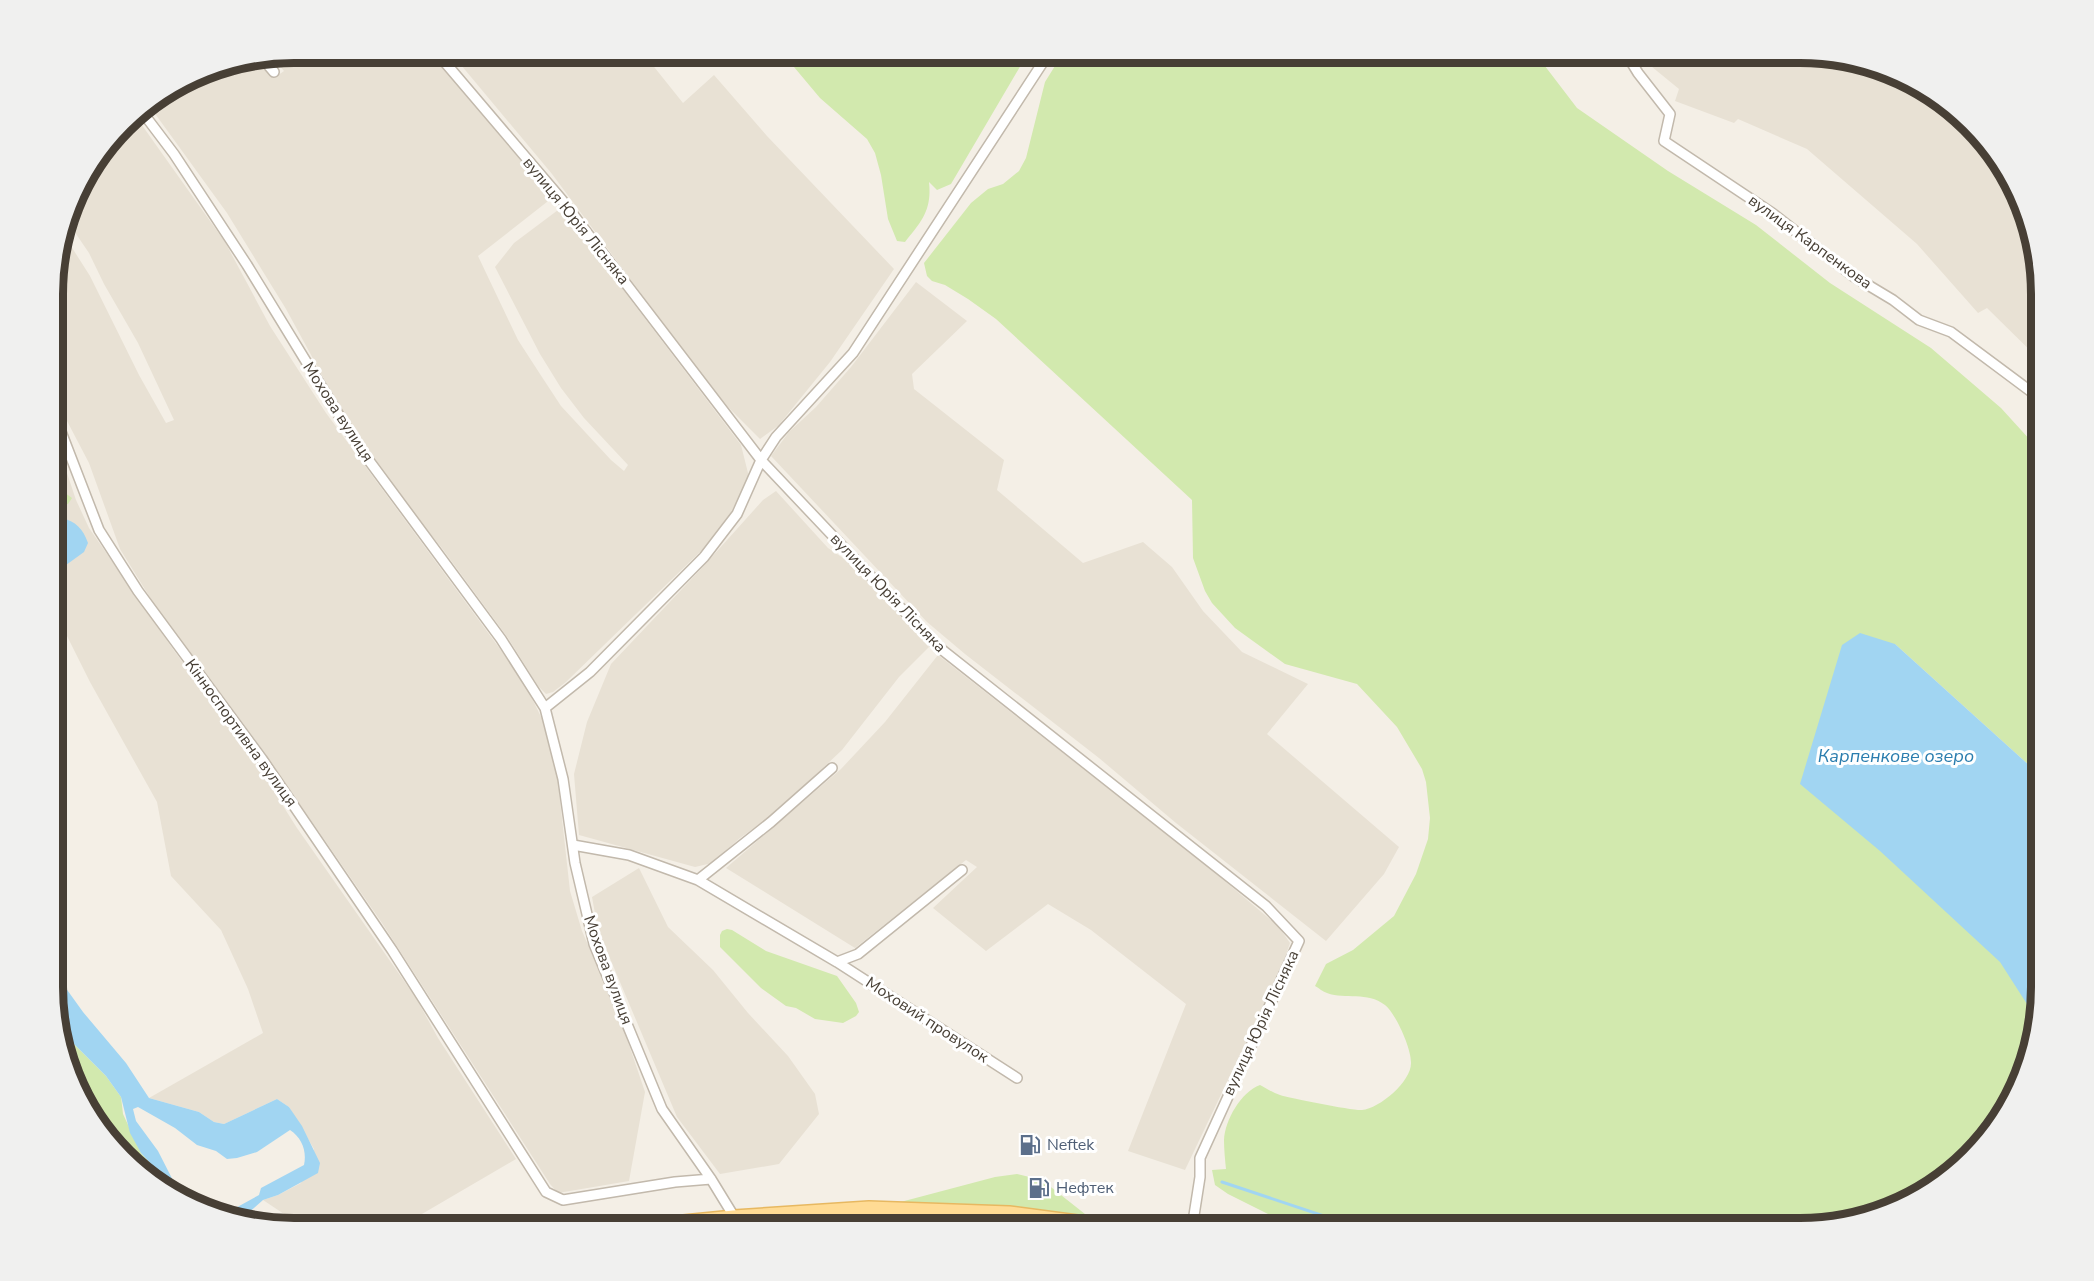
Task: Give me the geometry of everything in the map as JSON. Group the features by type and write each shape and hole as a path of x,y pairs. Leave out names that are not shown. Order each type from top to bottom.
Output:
{"main road":[{"path":"785,1218 869,1209 909,1209 1009,1214 1040,1218"}],"street":[{"name":"вулиця Юрія Лісняка","path":"446,63 562,200 761,460 936,645 1266,906 1299,941 1200,1158 1200,1177 1194,1218"},
{"path":"545,708 590,672 704,557 737,514 761,460 776,438 853,353 1042,63"},
{"name":"вулиця Карпенкова","path":"1632,63 1670,114 1664,141 1772,213 1853,276 1893,300 1919,320 1951,332 2031,392"},
{"path":"268,65 274,72"},
{"name":"Мохова вулиця","path":"146,117 174,154 241,255 356,443 501,639 545,708 563,779 579,882 594,944 662,1109 735,1218"},
{"name":"Кінноспортивна вулиця","path":"63,437 99,530 138,591 275,778 392,950 540,1185 554,1197 563,1200 675,1182 711,1179"},
{"path":"698,880 771,822 832,768"},
{"name":"Моховий провулок","path":"573,845 629,855 698,880 837,963 1017,1078"},
{"name":"Моховий провулок","path":"837,963 858,954 962,870"}],"shaded area":[{"path":"277,63 439,63 552,198 478,256 518,340 561,406 624,471 628,465 584,418 561,388 540,354 495,267 514,243 558,210 618,283 741,445 749,477 729,516 705,547 553,692 546,694 538,686 508,638 372,456 341,410 286,309 227,213 153,111 178,94 220,75 263,65 274,78 284,71"},
{"path":"459,63 651,63 683,103 714,75 767,136 894,269 830,362 778,426 760,439 728,407 698,370 552,174"},
{"path":"1647,63 1815,63 1845,67 1874,75 1902,87 1941,111 1983,153 2007,192 2019,220 2027,249 2031,279 2031,351 1987,308 1978,313 1917,244 1807,149 1738,119 1734,123 1675,101 1679,89"},
{"path":"140,122 225,242 270,326 326,413 523,680 543,721 556,764 570,891 582,931 621,1021 645,1092 629,1181 558,1193 550,1184 382,923 254,738 154,604 120,549 89,463 63,413 63,279 69,243 90,276 139,375 166,423 174,420 138,343 89,253 73,229 75,220 94,178 120,142"},
{"path":"916,282 967,321 912,374 914,389 1004,460 997,490 1083,563 1143,542 1172,567 1203,611 1242,652 1308,684 1267,734 1399,847 1384,874 1326,941 927,622 771,456 789,432 816,407 851,367"},
{"path":"63,461 76,500 89,528 175,652 242,741 297,828 416,998 438,1038 516,1159 415,1218 290,1218 263,1200 301,1183 314,1149 289,1107 277,1099 224,1124 214,1122 199,1112 149,1098 263,1033 248,989 221,930 171,876 157,802 90,682 63,628"},
{"path":"776,491 828,548 849,562 929,647 899,677 842,750 774,814 740,838 712,863 695,867 579,835 574,774 587,722 611,664 763,500"},
{"path":"938,655 1207,866 1278,926 1290,943 1281,969 1185,1170 1128,1151 1186,1004 1091,930 1048,904 986,951 933,908 977,867 966,860 855,948 726,868 841,769 885,722"},
{"path":"639,868 668,927 713,970 748,1013 788,1056 815,1094 819,1114 779,1164 720,1174 677,1117 598,930 592,897"}],"green space":[{"path":"788,63 1022,63 951,184 937,190 929,182 927,208 905,242 897,241 888,219 881,175 875,153 867,139 820,98"},
{"path":"1057,63 1543,63 1577,108 1668,171 1756,225 1830,283 1931,348 2001,408 2031,441 2031,767 1895,644 2031,977 2027,1032 2019,1061 2007,1089 1983,1128 1952,1161 1916,1187 1874,1206 1845,1214 1815,1218 1276,1218 1215,1185 1212,1170 1226,1169 1224,1140 1227,1124 1235,1108 1246,1094 1260,1085 1286,1097 1362,1110 1386,1099 1406,1077 1411,1062 1406,1040 1398,1023 1385,1005 1371,998 1334,995 1315,986 1326,964 1353,950 1394,916 1416,874 1428,839 1430,818 1426,782 1422,769 1397,727 1357,684 1285,664 1235,628 1212,603 1193,558 1192,500 996,319 968,299 945,285 932,281 927,276 924,263 971,203 988,189 1003,184 1019,171 1026,158 1045,82"},
{"path":"63,491 72,498 68,504 63,506"},
{"path":"727,929 766,951 837,976 856,1003 859,1012 843,1023 815,1019 796,1008 786,1006 761,988 720,947 720,935"},
{"path":"69,1039 106,1076 121,1097 123,1114 141,1153 154,1167 155,1171 120,1139 102,1115 87,1089"},
{"path":"1017,1174 1042,1180 1090,1218 992,1206 942,1203 893,1204 995,1177"}],"water":[{"path":"63,519 78,526 84,534 88,543 84,552 63,567"},
{"name":"Карпенкове озеро","path":"1860,633 1895,644 2031,767 2030,1009 2000,962 1880,851 1800,784 1842,645"},
{"path":"63,984 126,1063 149,1098 199,1112 214,1122 224,1124 277,1099 289,1107 302,1126 320,1163 318,1173 278,1195 263,1200 247,1214 233,1210 259,1195 261,1188 304,1165 304,1150 298,1137 290,1130 257,1152 227,1159 216,1151 197,1145 175,1128 138,1107 133,1109 136,1121 158,1151 176,1185 155,1171 154,1167 141,1153 130,1133 121,1097 106,1076 69,1039 63,1002"}],"waterway":[{"path":"1222,1182 1330,1218"}],"place":[{"name":"Neftek","path":"1030,1145"},
{"name":"Нефтек","path":"1039,1188"}]}
